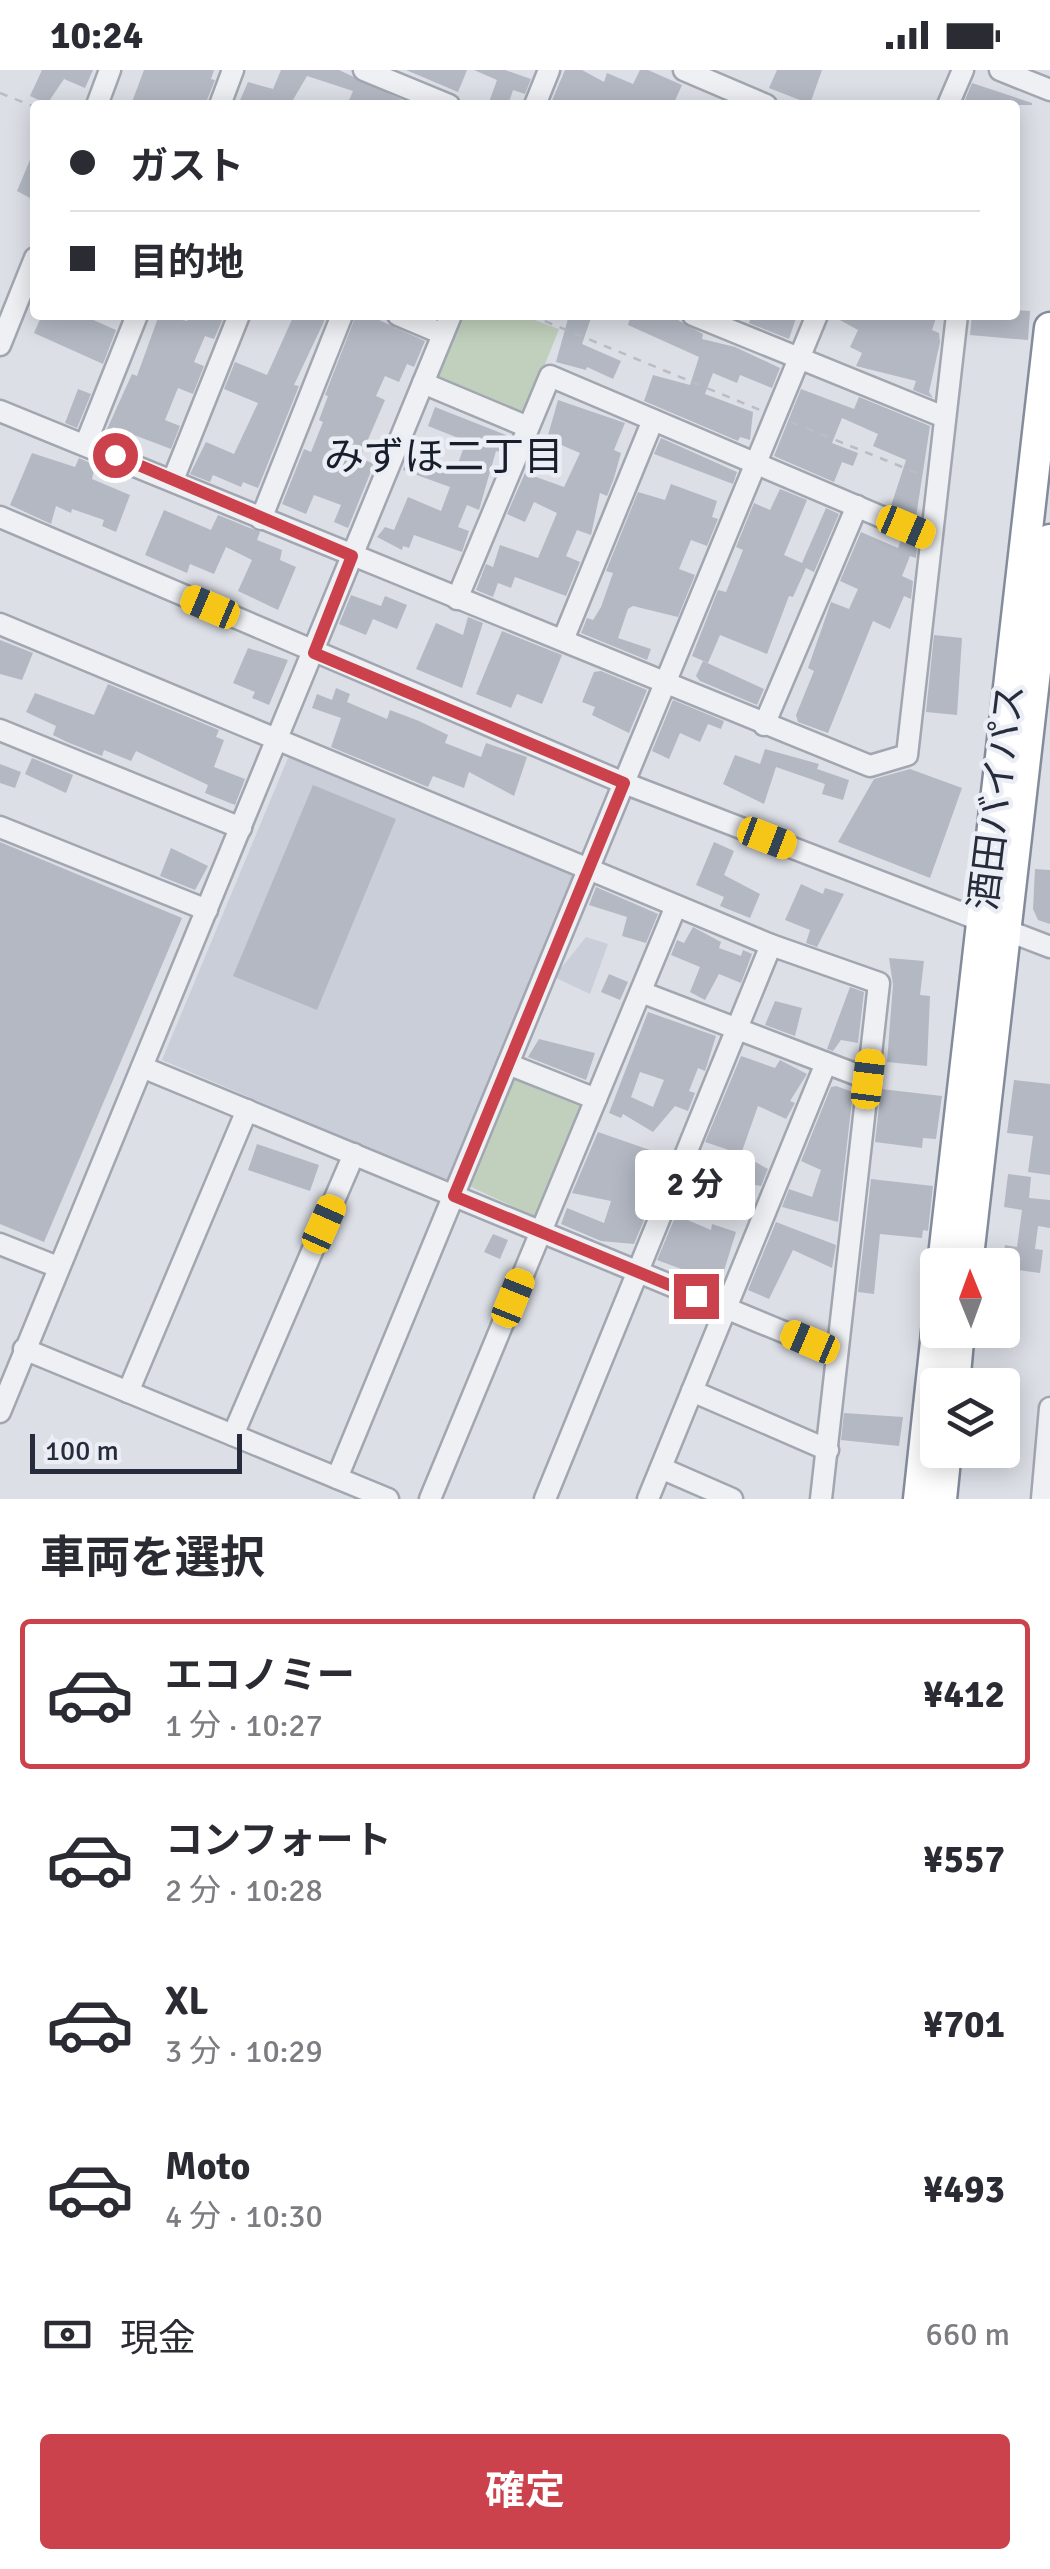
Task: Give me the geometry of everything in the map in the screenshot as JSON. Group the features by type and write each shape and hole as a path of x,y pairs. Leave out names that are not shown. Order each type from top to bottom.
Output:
{"highway":[{"name":"酒田バイパス","path":"968,1248 1050,328"},
{"name":"酒田バイパス","path":"947,1248 1050,540"},
{"path":"919,1499 935,1348"},
{"path":"941,1499 944,1468"}],"street":[{"path":"98,100 110,70"},
{"path":"222,100 234,70"},
{"path":"364,70 438,100"},
{"path":"537,100 550,70"},
{"path":"684,70 754,100"},
{"path":"950,100 963,70"},
{"path":"1000,70 1050,90"},
{"path":"0,345 30,270"},
{"path":"86,443 135,320"},
{"path":"172,480 236,320"},
{"path":"261,519 340,320"},
{"path":"0,1412 447,325 422,320"},
{"path":"705,320 944,416"},
{"path":"337,1478 815,320"},
{"path":"0,411 870,766 907,755 956,320"},
{"path":"457,599 550,376 931,538"},
{"path":"423,383 528,427"},
{"path":"564,640 652,420"},
{"path":"764,725 857,506"},
{"path":"0,516 624,783 1050,947"},
{"path":"0,624 771,945 880,983 821,1499"},
{"path":"0,730 241,828"},
{"path":"0,828 208,910"},
{"path":"430,1499 676,906"},
{"path":"546,1499 771,945"},
{"path":"641,992 868,1079"},
{"path":"648,1499 826,1063"},
{"path":"508,1064 596,1099"},
{"path":"142,1067 838,1354"},
{"path":"128,1392 247,1110"},
{"path":"233,1435 354,1154"},
{"path":"0,1244 58,1268"},
{"path":"24,1349 388,1499"},
{"path":"692,1391 828,1450"},
{"path":"1042,1499 1050,1408"},
{"path":"661,1468 732,1499"}],"path":[{"path":"0,93 30,105"},
{"path":"542,320 938,482"}],"shaded area":[{"path":"293,746 588,870 451,1183 162,1060"},
{"path":"586,937 608,944 590,994 554,977"}],"green space":[{"path":"461,320 535,320 559,329 524,417 436,380"},
{"path":"514,1075 589,1101 538,1218 469,1186"}],"building":[{"path":"42,70 93,70 85,88 64,79 50,100 30,96"},
{"path":"144,70 214,70 211,79 215,80 207,100 133,100"},
{"path":"281,70 339,70 402,100 349,100 353,91 307,76 293,100 240,100 248,82 273,89"},
{"path":"406,70 467,70 458,92"},
{"path":"474,70 505,70 531,79 525,94 513,90 510,100 490,100 497,80"},
{"path":"565,70 582,70 604,82 607,73 633,84 640,70 648,70 682,85 675,100 552,100"},
{"path":"777,70 822,70 811,100 800,100 769,88"},
{"path":"972,83 1032,103 1032,105 1020,105 1020,100 965,100"},
{"path":"30,160 30,198 17,191"},
{"path":"1020,310 1030,311 1028,340 970,335 972,320 1020,320"},
{"path":"40,320 93,320 116,330 103,364 34,333"},
{"path":"157,320 222,320 214,339 205,336 194,362 204,366 193,394 178,388 165,420 180,426 171,449 113,427 107,440 103,438 132,374 137,376"},
{"path":"292,320 325,320 294,385 299,386 258,488 243,482 241,487 213,475 210,482 190,474 206,442 234,454 258,403 224,389 235,362 267,375"},
{"path":"354,320 379,320 425,341 414,367 407,364 399,382 385,376 376,396 385,400 360,458 374,464 348,528 334,522 341,505 314,495 306,514 282,504 304,449 311,452 323,422 319,420 328,396 325,395"},
{"path":"568,320 590,320 582,344 621,361 613,379 587,367 586,370 556,362"},
{"path":"630,320 678,320 703,334 702,339 735,347 780,368 772,388 740,375 737,383 713,373 705,394 753,412 750,440 740,437 738,441 644,401 653,375 690,385 699,357 628,325"},
{"path":"750,320 795,320 789,339 749,323"},
{"path":"840,320 935,320 932,330 939,333 940,342 929,392 933,398 913,390 916,381 856,366 862,353 850,347 858,330"},
{"path":"78,389 91,394 77,428 65,423"},
{"path":"801,389 854,409 859,397 930,426 916,517 891,506 906,460 873,446 878,434 842,418 832,443 858,453 853,466 842,462 834,482 774,456"},
{"path":"558,400 625,423 614,450 621,453 614,478 607,496 600,493 591,535 577,530 566,556 580,562 566,596 515,577 511,588 498,583 493,597 476,590 486,564 493,567 500,545 538,558 557,513 534,502 525,522 507,514 525,473 564,487 580,453 547,439"},
{"path":"435,407 506,435 500,452 496,451 479,510 467,505 458,527 469,531 462,552 414,535 409,548 403,546 402,550 377,537 385,527 394,530 408,497 441,511 450,487 403,470 409,456 455,472 466,441 428,426"},
{"path":"661,438 737,472 733,484 654,454"},
{"path":"32,453 75,467 79,458 95,465 92,479 130,495 116,532 102,526 104,520 72,509 71,513 56,506 51,524 10,505"},
{"path":"671,484 717,501 712,517 718,519 707,546 691,540 679,569 695,575 678,617 633,606 628,609 618,638 651,649 647,660 581,633 587,618 593,620 601,607 613,573 606,571 638,492 665,500"},
{"path":"780,489 807,500 784,555 802,563 826,508 839,514 814,572 806,568 793,597 789,596 767,654 720,635 708,663 692,656 718,590 726,592 743,550 736,547 754,503 770,510"},
{"path":"164,510 211,530 218,515 260,532 257,540 282,550 280,560 296,567 278,610 238,591 252,560 226,547 214,574 190,564 187,573 145,555"},
{"path":"861,532 898,548 901,540 917,547 916,558 910,556 902,576 913,581 911,599 904,596 890,629 873,621 828,733 798,722 796,715 814,671 808,668 831,602 849,609 858,589 840,581"},
{"path":"351,595 381,606 385,596 407,605 397,629 373,619 366,635 339,624"},
{"path":"468,617 483,623 462,688 416,669 436,623 463,635"},
{"path":"502,631 562,655 542,704 517,694 511,708 476,694"},
{"path":"934,635 962,638 957,715 926,712"},
{"path":"0,640 33,653 22,680 0,674"},
{"path":"248,648 288,660 269,705 252,698 255,692 233,683"},
{"path":"703,661 764,689 757,705 700,681 696,676"},
{"path":"601,671 647,690 629,733 592,715 595,707 582,702 594,672"},
{"path":"108,684 219,730 216,737 224,740 214,767 245,779 235,805 205,793 208,785 136,751 131,761 104,750 102,756 67,742 53,735 56,726 26,712 35,693 94,715"},
{"path":"336,688 350,694 347,702 387,719 390,710 419,721 448,735 445,743 481,757 486,743 527,757 514,796 469,772 464,788 433,776 428,787 331,747 341,718 312,708 317,694 332,700"},
{"path":"673,700 724,721 721,729 708,724 700,742 680,733 669,759 652,751"},
{"path":"765,749 819,764 817,769 849,780 843,800 822,794 825,784 776,767 764,804 723,784 735,755 760,764"},
{"path":"32,758 73,775 66,793 25,774"},
{"path":"0,764 21,772 15,788 0,783"},
{"path":"910,769 962,788 930,878 838,842 874,779"},
{"path":"313,785 396,819 317,1010 233,976"},
{"path":"0,842 182,918 44,1242 0,1224"},
{"path":"714,842 734,851 724,875 760,894 750,918 720,906 724,897 696,885"},
{"path":"171,848 208,866 195,890 160,876"},
{"path":"1035,869 1050,870 1050,924 1038,920 1033,909"},
{"path":"801,884 823,894 825,888 844,894 817,947 806,943 810,930 785,920"},
{"path":"596,887 658,914 646,943 622,936 627,917 589,905"},
{"path":"693,927 721,942 719,948 741,956 743,950 752,954 741,983 719,974 705,1000 690,992 700,967 671,955 677,940 684,943"},
{"path":"889,958 924,961 920,995 930,996 927,1066 887,1062 893,985"},
{"path":"609,974 628,982 620,1000 601,992"},
{"path":"850,987 864,992 858,1043 841,1040 833,1051 827,1049"},
{"path":"775,1001 802,1008 795,1036 765,1025"},
{"path":"648,1012 716,1036 705,1071 698,1068 689,1091 695,1093 688,1111 675,1106 653,1132 623,1114 621,1118 609,1113","holes":["640,1072 664,1080 653,1107 631,1097"]},
{"path":"539,1039 595,1053 586,1080 528,1057"},
{"path":"741,1056 775,1068 780,1060 807,1074 790,1101 795,1103 786,1119 758,1106 741,1154 705,1142"},
{"path":"1014,1080 1050,1084 1050,1175 1028,1172 1033,1136 1007,1133"},
{"path":"831,1087 853,1092 838,1222 782,1207 789,1189 812,1197 821,1170 801,1161"},
{"path":"881,1089 942,1096 936,1139 923,1138 922,1148 875,1142"},
{"path":"598,1132 670,1157 634,1244 601,1241 561,1224 567,1208 604,1223 611,1201 572,1193"},
{"path":"257,1144 319,1165 310,1191 248,1170"},
{"path":"741,1154 768,1169 761,1186 732,1181"},
{"path":"697,1163 722,1173 715,1186 690,1179"},
{"path":"1008,1174 1031,1177 1029,1198 1050,1200 1050,1228 1038,1226 1035,1249 1043,1250 1040,1273 1020,1270 1020,1248 1005,1248 1017,1247 1022,1210 1004,1207"},
{"path":"871,1179 933,1186 928,1231 923,1230 922,1238 880,1234 874,1294 858,1292"},
{"path":"676,1215 711,1230 712,1224 736,1232 718,1290 689,1278 692,1273 657,1260"},
{"path":"776,1222 836,1245 832,1268 793,1250 769,1299 748,1290"},
{"path":"493,1234 508,1240 500,1259 484,1252"},
{"path":"844,1413 903,1417 899,1446 841,1440"}],"district":[{"name":"みずほ二丁目","path":"444,457"}],"route":[{"path":"115,455 352,556 314,653 624,783 454,1196 696,1296"}]}
